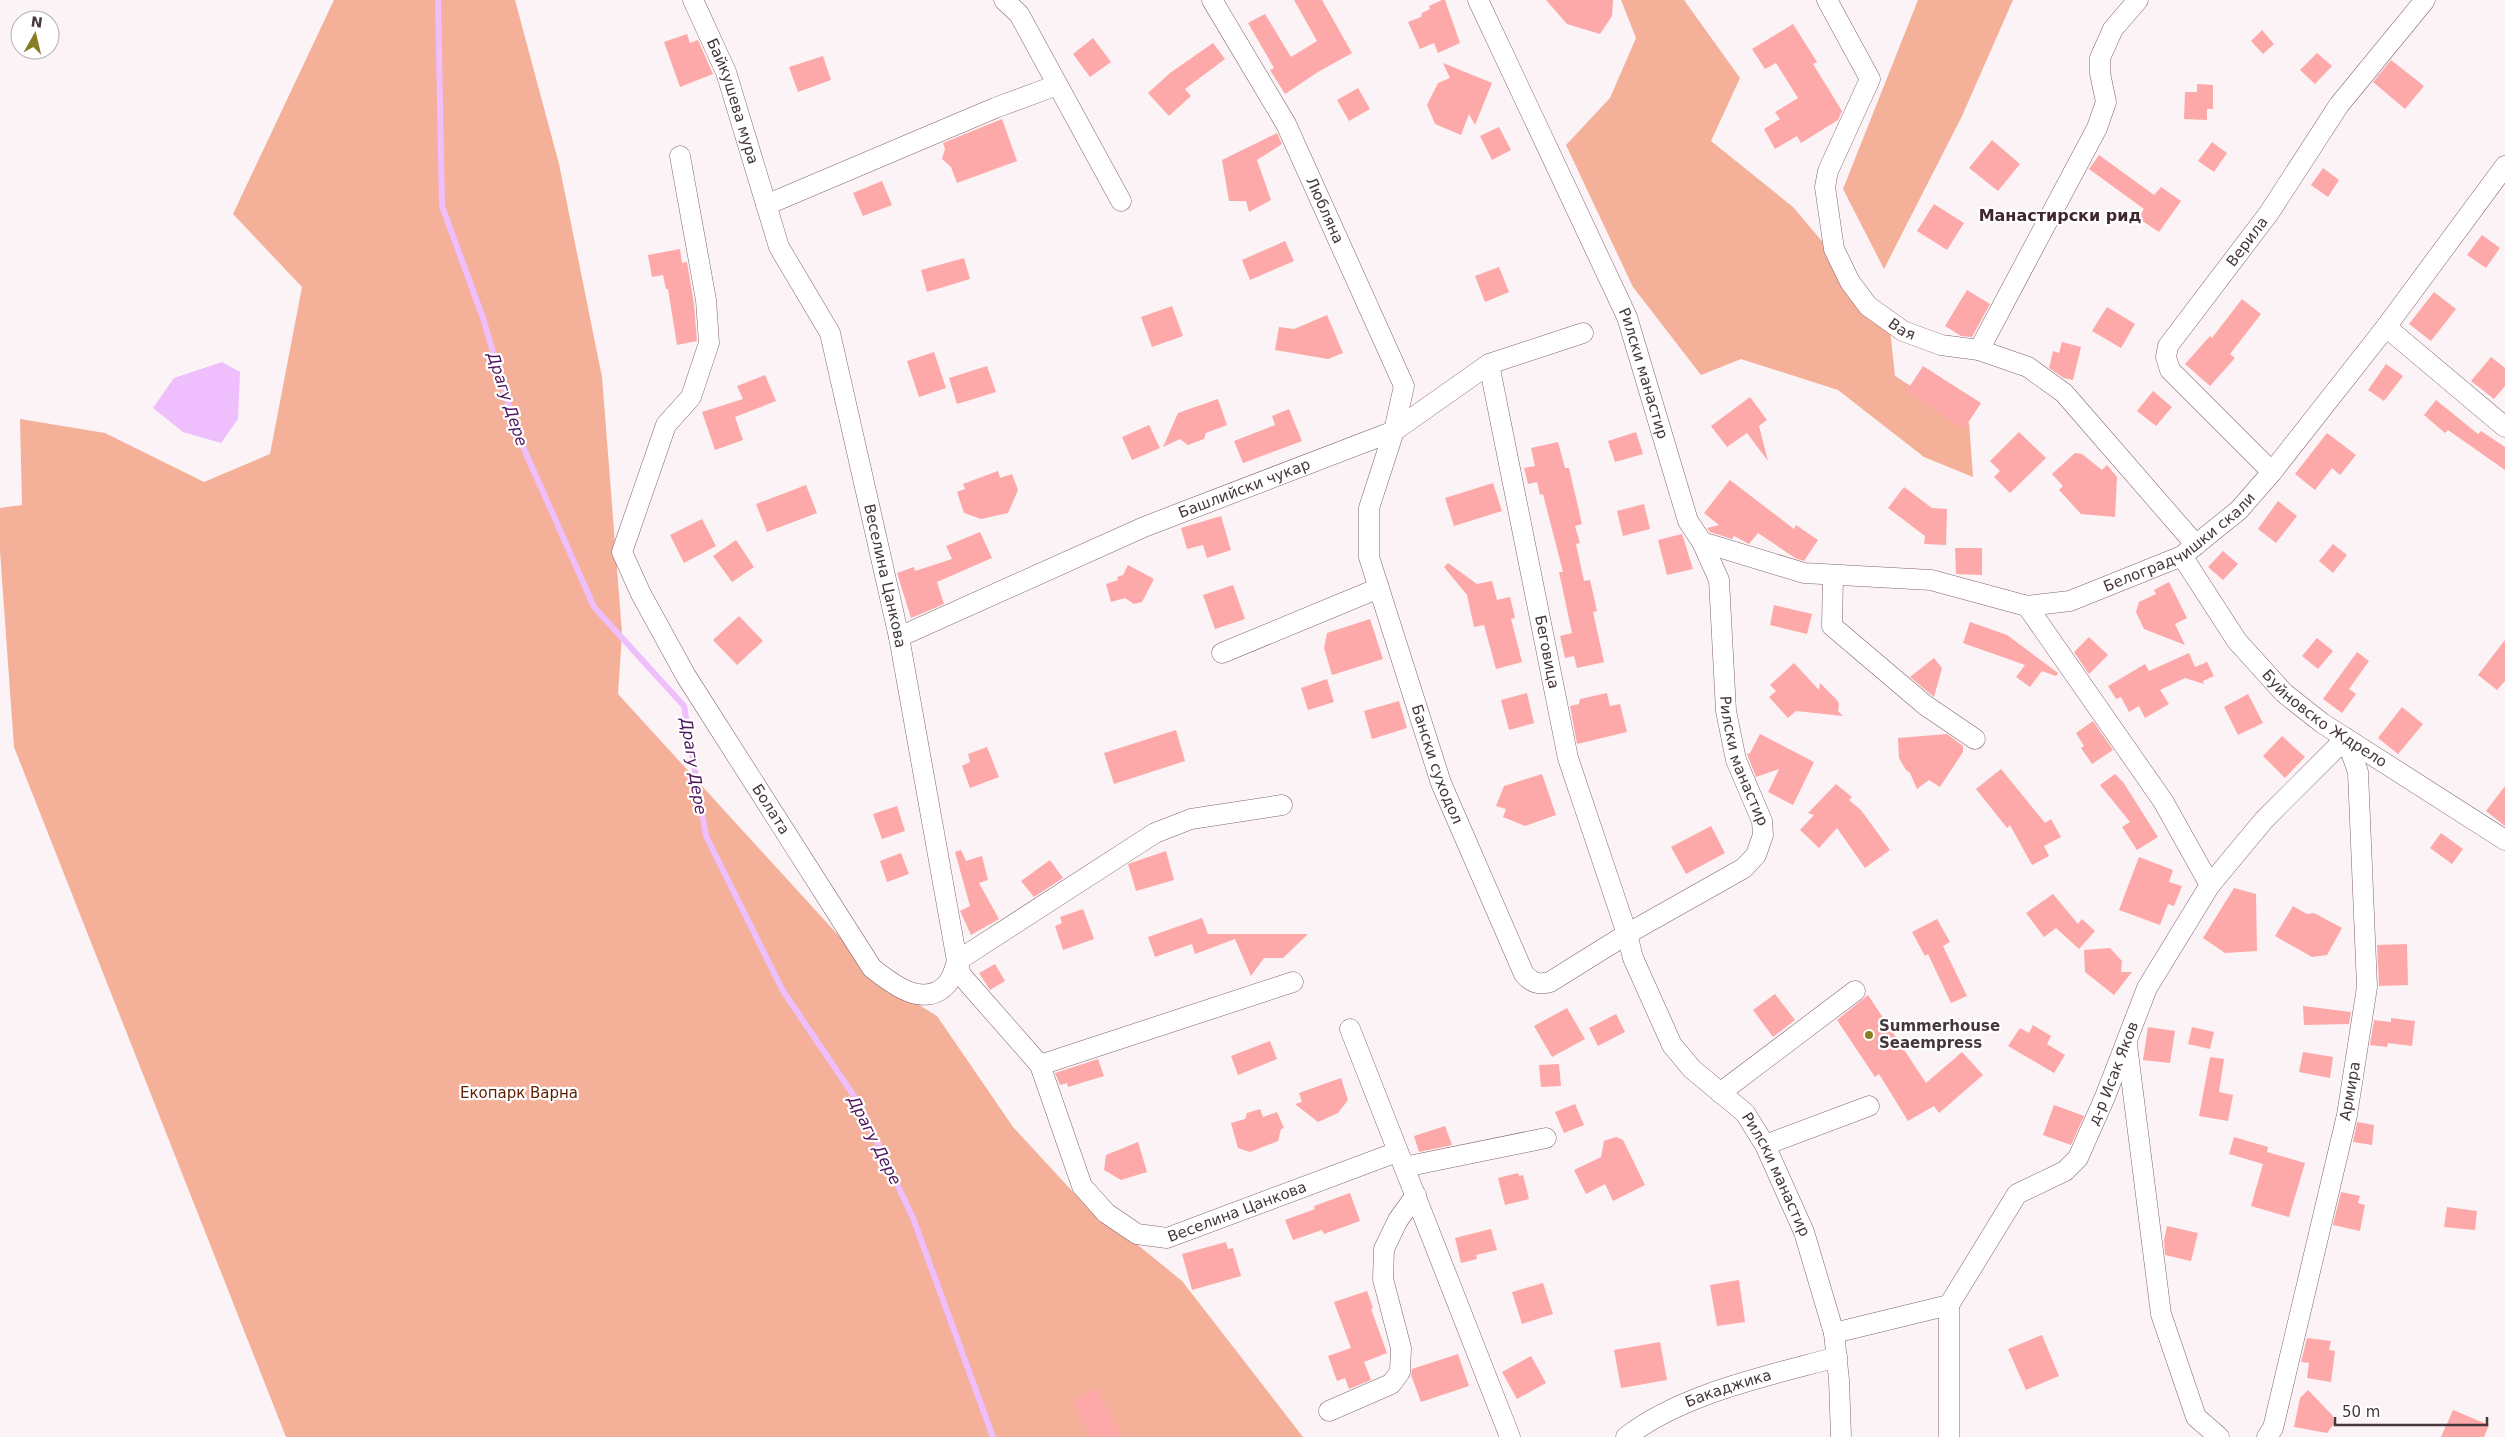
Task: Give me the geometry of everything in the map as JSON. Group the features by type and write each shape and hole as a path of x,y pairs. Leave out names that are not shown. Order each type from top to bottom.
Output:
{"street":[{"name":"Байкушева мура","path":"693,0 726,72 766,205"},
{"path":"1004,0 1019,14 1120,201"},
{"name":"Любляна","path":"1212,0 1286,124 1404,386 1394,431"},
{"name":"Рилски манастир","path":"1478,0 1627,317 1688,521 1702,542 1719,580 1728,721 1736,760 1762,821 1763,835 1756,855 1744,868 1627,934 1633,958 1672,1045 1692,1070 1745,1114 1765,1144 1804,1232 1834,1334 1841,1437"},
{"name":"Вая","path":"1827,0 1870,78 1828,171 1825,187 1834,249 1850,282 1868,306 1903,331 1941,345 1979,350 2028,367 2064,394 2189,550"},
{"path":"1979,350 2096,128 2106,102 2100,73 2100,58 2113,29 2138,0"},
{"name":"Верила","path":"2272,472 2170,370 2166,357 2168,346 2269,213 2339,105 2425,0"},
{"path":"766,205 995,108 1057,85"},
{"name":"Болата","path":"680,156 706,300 709,343 691,398 666,425 622,552 641,594 686,676 872,968 896,987 922,996 936,992 948,983 957,961"},
{"name":"Белоградчишки скали","path":"1702,542 1804,573 1931,580 2027,606 2070,602 2189,550 2240,510 2272,472 2386,326 2505,166"},
{"name":"Веселина Цанкова","path":"766,205 779,247 830,333 899,637 961,975 1040,1064 1082,1186 1106,1213 1137,1234 1167,1238 1400,1159 1546,1138"},
{"path":"2386,326 2505,427"},
{"name":"Башлийски чукар","path":"899,637 1144,527 1394,431 1489,364 1583,334"},
{"name":"Беговица","path":"1489,364 1568,758 1627,934"},
{"name":"Бански суходол","path":"1394,431 1369,508 1369,557 1441,783 1524,974 1530,982 1541,984 1550,982 1627,934"},
{"name":"Буйновско Ждрело","path":"2189,550 2236,641 2284,693 2322,723 2505,840"},
{"path":"1834,576 1832,626 1925,705 1975,739"},
{"path":"1222,653 1379,588"},
{"path":"2027,606 2163,801 2210,885"},
{"name":"д-р Исак Яков","path":"1949,1304 2017,1194 2065,1171 2078,1158 2105,1097 2147,988 2210,885 2264,820 2346,738"},
{"name":"Армира","path":"2270,1432 2347,1114 2367,986 2358,772 2346,738"},
{"path":"957,961 1155,833 1191,819 1282,805"},
{"path":"1040,1064 1293,982"},
{"path":"1720,1093 1854,991"},
{"path":"1350,1029 1510,1437"},
{"path":"2126,1042 2161,1314 2196,1417 2219,1437"},
{"path":"2105,1097 2116,1092 2126,1092 2134,1098"},
{"path":"1765,1144 1869,1106"},
{"path":"1329,1411 1391,1384 1400,1372 1401,1348 1383,1279 1384,1249 1398,1220 1416,1196"},
{"path":"1834,1334 1949,1304 1949,1437"},
{"name":"Бакаджика","path":"1626,1437 1644,1423 1696,1400 1759,1378 1837,1357"}],"green space":[{"name":"Екопарк Варна","path":"334,0 515,0 559,164 602,377 622,633 618,694 881,982 937,1016 1013,1127 1074,1193 1182,1281 1303,1437 286,1437 14,747 0,551 0,508 22,505 20,419 105,433 204,482 270,454 302,287 233,214"},
{"path":"1621,0 1684,0 1740,78 1711,141 1793,207 1889,320 1895,376 1969,423 1973,477 1924,457 1838,390 1741,359 1701,375 1633,287 1566,145 1610,98 1636,38"},
{"path":"1918,0 2013,0 1962,116 1884,269 1843,189"}],"shaded area":[{"path":"222,362 240,372 238,419 221,443 183,432 153,408 174,378"}],"building":[{"path":"1294,0 1322,0 1352,53 1318,72 1285,94 1270,70 1274,68 1248,23 1265,14 1291,57 1317,41"},
{"path":"1445,0 1460,43 1438,53 1434,43 1420,49 1408,22 1421,17 1422,13 1430,9 1429,6"},
{"path":"1546,0 1613,0 1612,16 1600,34 1567,24"},
{"path":"1793,24 1817,62 1813,64 1842,111 1838,120 1801,143 1797,136 1775,149 1764,129 1780,119 1775,112 1798,98 1776,63 1765,69 1752,49"},
{"path":"2262,30 2274,44 2263,54 2251,41"},
{"path":"687,34 690,43 698,40 713,74 680,87 664,42"},
{"path":"1093,38 1111,62 1090,77 1073,54"},
{"path":"1213,43 1225,59 1185,89 1191,96 1169,116 1148,93 1170,73"},
{"path":"2317,53 2332,66 2315,84 2300,70"},
{"path":"823,56 831,80 798,92 789,67"},
{"path":"2391,60 2424,86 2405,109 2373,82"},
{"path":"1443,63 1492,83 1475,125 1469,114 1461,135 1435,124 1427,105 1438,83 1450,78"},
{"path":"2197,84 2213,85 2213,109 2207,109 2207,120 2184,119 2185,92 2197,92"},
{"path":"1358,88 1370,109 1349,121 1337,100"},
{"path":"1002,119 1017,161 957,183 951,167 942,159 945,149 943,143"},
{"path":"1499,127 1511,150 1492,160 1480,136"},
{"path":"1277,133 1282,144 1257,160 1271,200 1249,212 1246,201 1229,201 1222,160"},
{"path":"1992,140 2020,164 1998,191 1969,168"},
{"path":"2212,142 2227,153 2214,172 2198,161"},
{"path":"2099,155 2154,195 2161,187 2181,201 2159,232 2138,218 2144,209 2089,169"},
{"path":"2323,168 2339,180 2328,197 2311,185"},
{"path":"882,181 892,205 863,216 853,193"},
{"path":"1934,204 1964,223 1947,250 1917,231"},
{"path":"2482,235 2500,248 2486,268 2467,255"},
{"path":"1285,241 1294,261 1250,280 1242,260"},
{"path":"680,249 682,263 687,262 694,304 697,341 677,345 668,289 666,289 663,275 652,277 648,255"},
{"path":"964,258 970,279 927,292 921,270"},
{"path":"1499,267 1509,292 1485,302 1475,276"},
{"path":"1967,290 1990,304 1972,337 1961,336 1945,326"},
{"path":"2434,292 2456,309 2431,341 2409,324"},
{"path":"2242,299 2261,314 2230,354 2235,358 2210,386 2185,364 2210,336 2212,338"},
{"path":"1172,306 1183,336 1152,347 1141,317"},
{"path":"2107,307 2135,324 2121,348 2092,331"},
{"path":"1327,315 1343,353 1328,359 1275,350 1279,327 1294,329"},
{"path":"2062,342 2081,347 2073,380 2064,378 2049,368 2053,351 2059,353"},
{"path":"934,352 946,388 919,397 907,361"},
{"path":"2491,357 2505,368 2505,386 2494,399 2471,381"},
{"path":"2386,364 2403,376 2384,401 2368,390"},
{"path":"987,366 996,392 957,404 949,378"},
{"path":"1923,366 1981,403 1964,429 1906,392"},
{"path":"765,375 776,401 735,417 743,440 715,450 702,412 743,399 737,386"},
{"path":"2153,391 2172,407 2156,426 2137,411"},
{"path":"1750,397 1767,420 1759,426 1768,461 1747,433 1727,447 1711,426"},
{"path":"1218,399 1227,425 1206,433 1204,439 1188,445 1180,439 1163,447 1178,413"},
{"path":"2436,400 2478,434 2481,431 2505,447 2505,470 2448,430 2445,433 2424,415"},
{"path":"1289,409 1302,441 1243,463 1234,441 1275,425 1272,416"},
{"path":"1149,425 1160,448 1132,460 1122,437"},
{"path":"1636,432 1643,454 1615,462 1608,441"},
{"path":"2019,432 2046,458 2010,493 1994,477 2000,471 1990,461"},
{"path":"2327,433 2356,455 2340,475 2332,468 2315,490 2295,474"},
{"path":"1558,442 1565,468 1569,468 1582,524 1575,526 1580,543 1576,544 1584,581 1590,580 1597,611 1593,612 1604,662 1577,668 1574,656 1565,658 1560,636 1572,633 1559,572 1563,572 1543,494 1540,495 1537,482 1528,484 1524,468 1535,466 1531,448"},
{"path":"2075,453 2082,454 2102,470 2107,465 2117,477 2115,517 2081,514 2059,490 2063,486 2052,474"},
{"path":"998,471 1000,478 1012,474 1018,490 1008,513 981,519 964,513 957,492 965,489 963,484"},
{"path":"1730,480 1794,529 1796,525 1818,540 1804,561 1795,558 1758,533 1749,544 1734,536 1732,539 1710,532 1707,528 1719,525 1704,513"},
{"path":"1493,483 1502,511 1454,526 1445,498"},
{"path":"806,485 817,513 767,532 756,504"},
{"path":"1904,487 1932,508 1947,509 1946,545 1924,544 1925,536 1888,508"},
{"path":"2278,501 2297,516 2276,543 2258,529"},
{"path":"1644,504 1650,529 1623,536 1617,511"},
{"path":"1221,516 1231,550 1207,558 1203,545 1187,549 1181,528"},
{"path":"702,519 716,546 684,563 670,535"},
{"path":"980,532 992,558 937,582 944,604 911,618 897,573 914,567 915,571 952,559 946,546"},
{"path":"1682,534 1693,569 1667,575 1658,540"},
{"path":"736,540 754,567 732,582 713,556"},
{"path":"2333,544 2347,555 2333,573 2319,561"},
{"path":"1955,548 1982,548 1982,575 1956,574"},
{"path":"2223,551 2238,564 2223,580 2208,567"},
{"path":"1448,563 1477,584 1492,581 1497,600 1510,597 1515,618 1511,619 1522,662 1496,669 1484,625 1474,627 1467,595 1444,567"},
{"path":"1128,565 1154,579 1142,602 1134,604 1125,598 1111,602 1106,584 1118,580 1117,577 1123,575"},
{"path":"2169,582 2187,618 2175,624 2185,645 2144,629 2136,612 2139,602 2156,594 2154,590"},
{"path":"1233,585 1245,619 1215,629 1203,595"},
{"path":"1774,605 1812,614 1807,634 1770,625"},
{"path":"739,616 763,641 737,665 713,640"},
{"path":"1370,619 1383,659 1332,675 1324,648 1327,633"},
{"path":"1970,622 2007,635 2058,673 2056,676 2042,671 2030,687 2016,677 2025,665 1963,643"},
{"path":"2089,637 2108,655 2089,674 2074,652"},
{"path":"2317,638 2333,651 2318,669 2302,656"},
{"path":"2505,640 2505,681 2497,690 2478,675"},
{"path":"2357,652 2369,661 2349,689 2356,694 2342,713 2323,699"},
{"path":"2189,653 2195,667 2207,662 2214,676 2203,681 2204,684 2185,678 2160,690 2169,704 2145,718 2139,706 2129,712 2121,697 2116,699 2108,686 2145,664 2149,671"},
{"path":"1934,658 1942,668 1934,697 1910,677"},
{"path":"1794,663 1819,690 1820,683 1837,700 1839,704 1838,711 1843,716 1796,711 1788,718 1769,697 1776,691 1770,685"},
{"path":"1327,679 1334,702 1308,710 1301,688"},
{"path":"1527,693 1534,723 1509,730 1501,700"},
{"path":"1607,693 1610,706 1620,704 1627,732 1577,744 1570,706 1579,704 1580,699"},
{"path":"2248,694 2263,723 2238,735 2224,707"},
{"path":"1399,701 1407,728 1372,739 1364,711"},
{"path":"2402,707 2423,724 2398,754 2378,738"},
{"path":"2093,721 2113,750 2092,764 2081,748 2084,746 2076,733"},
{"path":"1176,730 1185,761 1114,784 1104,753"},
{"path":"1760,734 1814,762 1793,805 1768,792 1779,769 1756,777 1747,754 1750,753"},
{"path":"1947,734 1963,746 1963,752 1940,787 1929,780 1917,789 1910,773 1899,758 1898,738"},
{"path":"2282,736 2305,757 2285,778 2263,756"},
{"path":"987,747 999,777 970,788 962,766 970,762 968,754"},
{"path":"2001,769 2045,823 2051,819 2061,837 2044,846 2049,856 2032,865 2010,825 2007,828 1976,789"},
{"path":"1542,774 1556,815 1525,826 1503,817 1506,809 1496,806 1504,786"},
{"path":"2115,774 2123,782 2158,837 2137,850 2122,827 2130,822 2100,785"},
{"path":"1836,784 1852,797 1849,800 1861,810 1890,850 1865,868 1837,828 1819,848 1800,830 1814,815 1808,813"},
{"path":"2505,786 2505,826 2486,811"},
{"path":"897,806 905,831 882,839 873,814"},
{"path":"1711,826 1725,853 1686,874 1671,847"},
{"path":"2441,833 2463,849 2452,864 2430,848"},
{"path":"961,850 966,861 982,856 988,880 979,883 999,919 971,935 960,911 970,906 955,852"},
{"path":"1166,851 1174,880 1136,891 1128,864"},
{"path":"901,853 909,874 887,882 880,861"},
{"path":"2139,857 2173,870 2169,882 2182,886 2174,906 2168,904 2160,925 2119,910"},
{"path":"1050,860 1063,878 1034,897 1021,881"},
{"path":"2234,888 2256,894 2257,951 2225,953 2203,938"},
{"path":"2053,894 2078,924 2082,919 2095,931 2079,949 2056,928 2044,937 2026,913"},
{"path":"2293,906 2307,914 2314,913 2342,928 2327,955 2312,957 2275,936"},
{"path":"1083,909 1094,939 1063,950 1055,926 1062,923 1060,917"},
{"path":"1202,918 1208,934 1308,934 1283,958 1264,958 1251,976 1235,939 1195,954 1192,944 1155,957 1148,937"},
{"path":"1937,919 1950,942 1943,946 1967,996 1951,1003 1928,954 1925,956 1912,932"},
{"path":"2407,944 2408,985 2379,986 2377,945"},
{"path":"2110,948 2122,961 2121,972 2132,972 2114,995 2085,972 2084,950"},
{"path":"995,964 1005,981 990,990 979,973"},
{"path":"1775,994 1795,1020 1773,1037 1753,1010"},
{"path":"1868,995 1926,1083 1962,1052 1983,1075 1939,1113 1934,1106 1908,1121 1879,1074 1875,1077 1837,1020"},
{"path":"2303,1006 2351,1012 2349,1024 2304,1025"},
{"path":"1567,1008 1585,1039 1552,1057 1534,1026"},
{"path":"1616,1014 1625,1032 1598,1046 1589,1028"},
{"path":"2391,1018 2415,1021 2412,1046 2388,1043 2387,1047 2370,1045 2374,1020 2391,1022"},
{"path":"2033,1025 2051,1036 2047,1044 2065,1055 2054,1073 2008,1046 2020,1028 2029,1033"},
{"path":"2148,1027 2175,1031 2170,1063 2143,1060"},
{"path":"2192,1027 2214,1032 2210,1049 2188,1044"},
{"path":"1270,1041 1277,1059 1238,1075 1231,1056"},
{"path":"2303,1052 2333,1057 2330,1078 2299,1072"},
{"path":"2210,1057 2224,1059 2219,1092 2233,1095 2228,1121 2199,1116"},
{"path":"1098,1059 1104,1076 1068,1087 1067,1083 1060,1085 1055,1073"},
{"path":"1559,1064 1561,1086 1541,1087 1539,1065"},
{"path":"1341,1078 1348,1100 1338,1113 1318,1122 1295,1104 1302,1102 1299,1093"},
{"path":"1575,1104 1584,1125 1564,1133 1555,1112"},
{"path":"2054,1105 2084,1116 2071,1145 2043,1135"},
{"path":"1260,1109 1263,1117 1277,1112 1284,1128 1281,1129 1278,1141 1250,1152 1238,1148 1231,1123 1245,1119 1247,1113"},
{"path":"2357,1122 2374,1125 2372,1145 2353,1142"},
{"path":"1445,1126 1452,1145 1419,1152 1414,1136"},
{"path":"1616,1137 1623,1140 1645,1185 1613,1201 1605,1184 1586,1194 1574,1170 1601,1157 1604,1141"},
{"path":"2234,1137 2268,1147 2267,1152 2305,1163 2289,1217 2251,1206 2263,1164 2229,1154"},
{"path":"1138,1142 1147,1172 1121,1180 1104,1170 1106,1155"},
{"path":"1518,1173 1519,1176 1523,1175 1529,1199 1505,1205 1498,1178"},
{"path":"2341,1192 2360,1196 2358,1203 2365,1205 2360,1231 2333,1225"},
{"path":"1350,1193 1360,1221 1324,1234 1322,1230 1293,1240 1285,1220 1315,1209 1314,1206"},
{"path":"2447,1207 2477,1211 2475,1230 2444,1227"},
{"path":"2167,1226 2198,1233 2191,1261 2165,1255 2164,1240"},
{"path":"1491,1229 1497,1250 1476,1255 1477,1259 1461,1263 1455,1238"},
{"path":"1226,1242 1228,1249 1233,1248 1241,1276 1192,1290 1182,1254"},
{"path":"1739,1280 1745,1322 1717,1326 1710,1285"},
{"path":"1543,1283 1553,1314 1522,1324 1512,1292"},
{"path":"1367,1291 1373,1308 1371,1309 1387,1353 1364,1362 1371,1380 1349,1389 1345,1378 1337,1381 1328,1356 1351,1348 1334,1302"},
{"path":"2042,1335 2059,1376 2026,1390 2008,1349"},
{"path":"2307,1338 2331,1341 2329,1350 2335,1351 2331,1382 2307,1378 2309,1363 2301,1362"},
{"path":"1660,1342 1667,1380 1621,1388 1614,1350"},
{"path":"1458,1354 1469,1386 1421,1402 1411,1375 1412,1369"},
{"path":"1531,1356 1546,1383 1517,1399 1502,1372"},
{"path":"1097,1388 1122,1437 1090,1437 1072,1401"},
{"path":"2308,1390 2333,1416 2334,1424 2327,1433 2294,1427 2300,1398"},
{"path":"2453,1410 2489,1425 2484,1437 2441,1437"}],"waterway":[{"name":"Драгу Дере","path":"438,0 442,206 483,318 516,431 594,607 684,706 706,836 783,991 860,1105 913,1218 993,1437"}],"place":[{"name":"Summerhouse Seaempress","path":"1869,1035"}],"district":[{"name":"Манастирски рид","path":"2060,215"}]}
